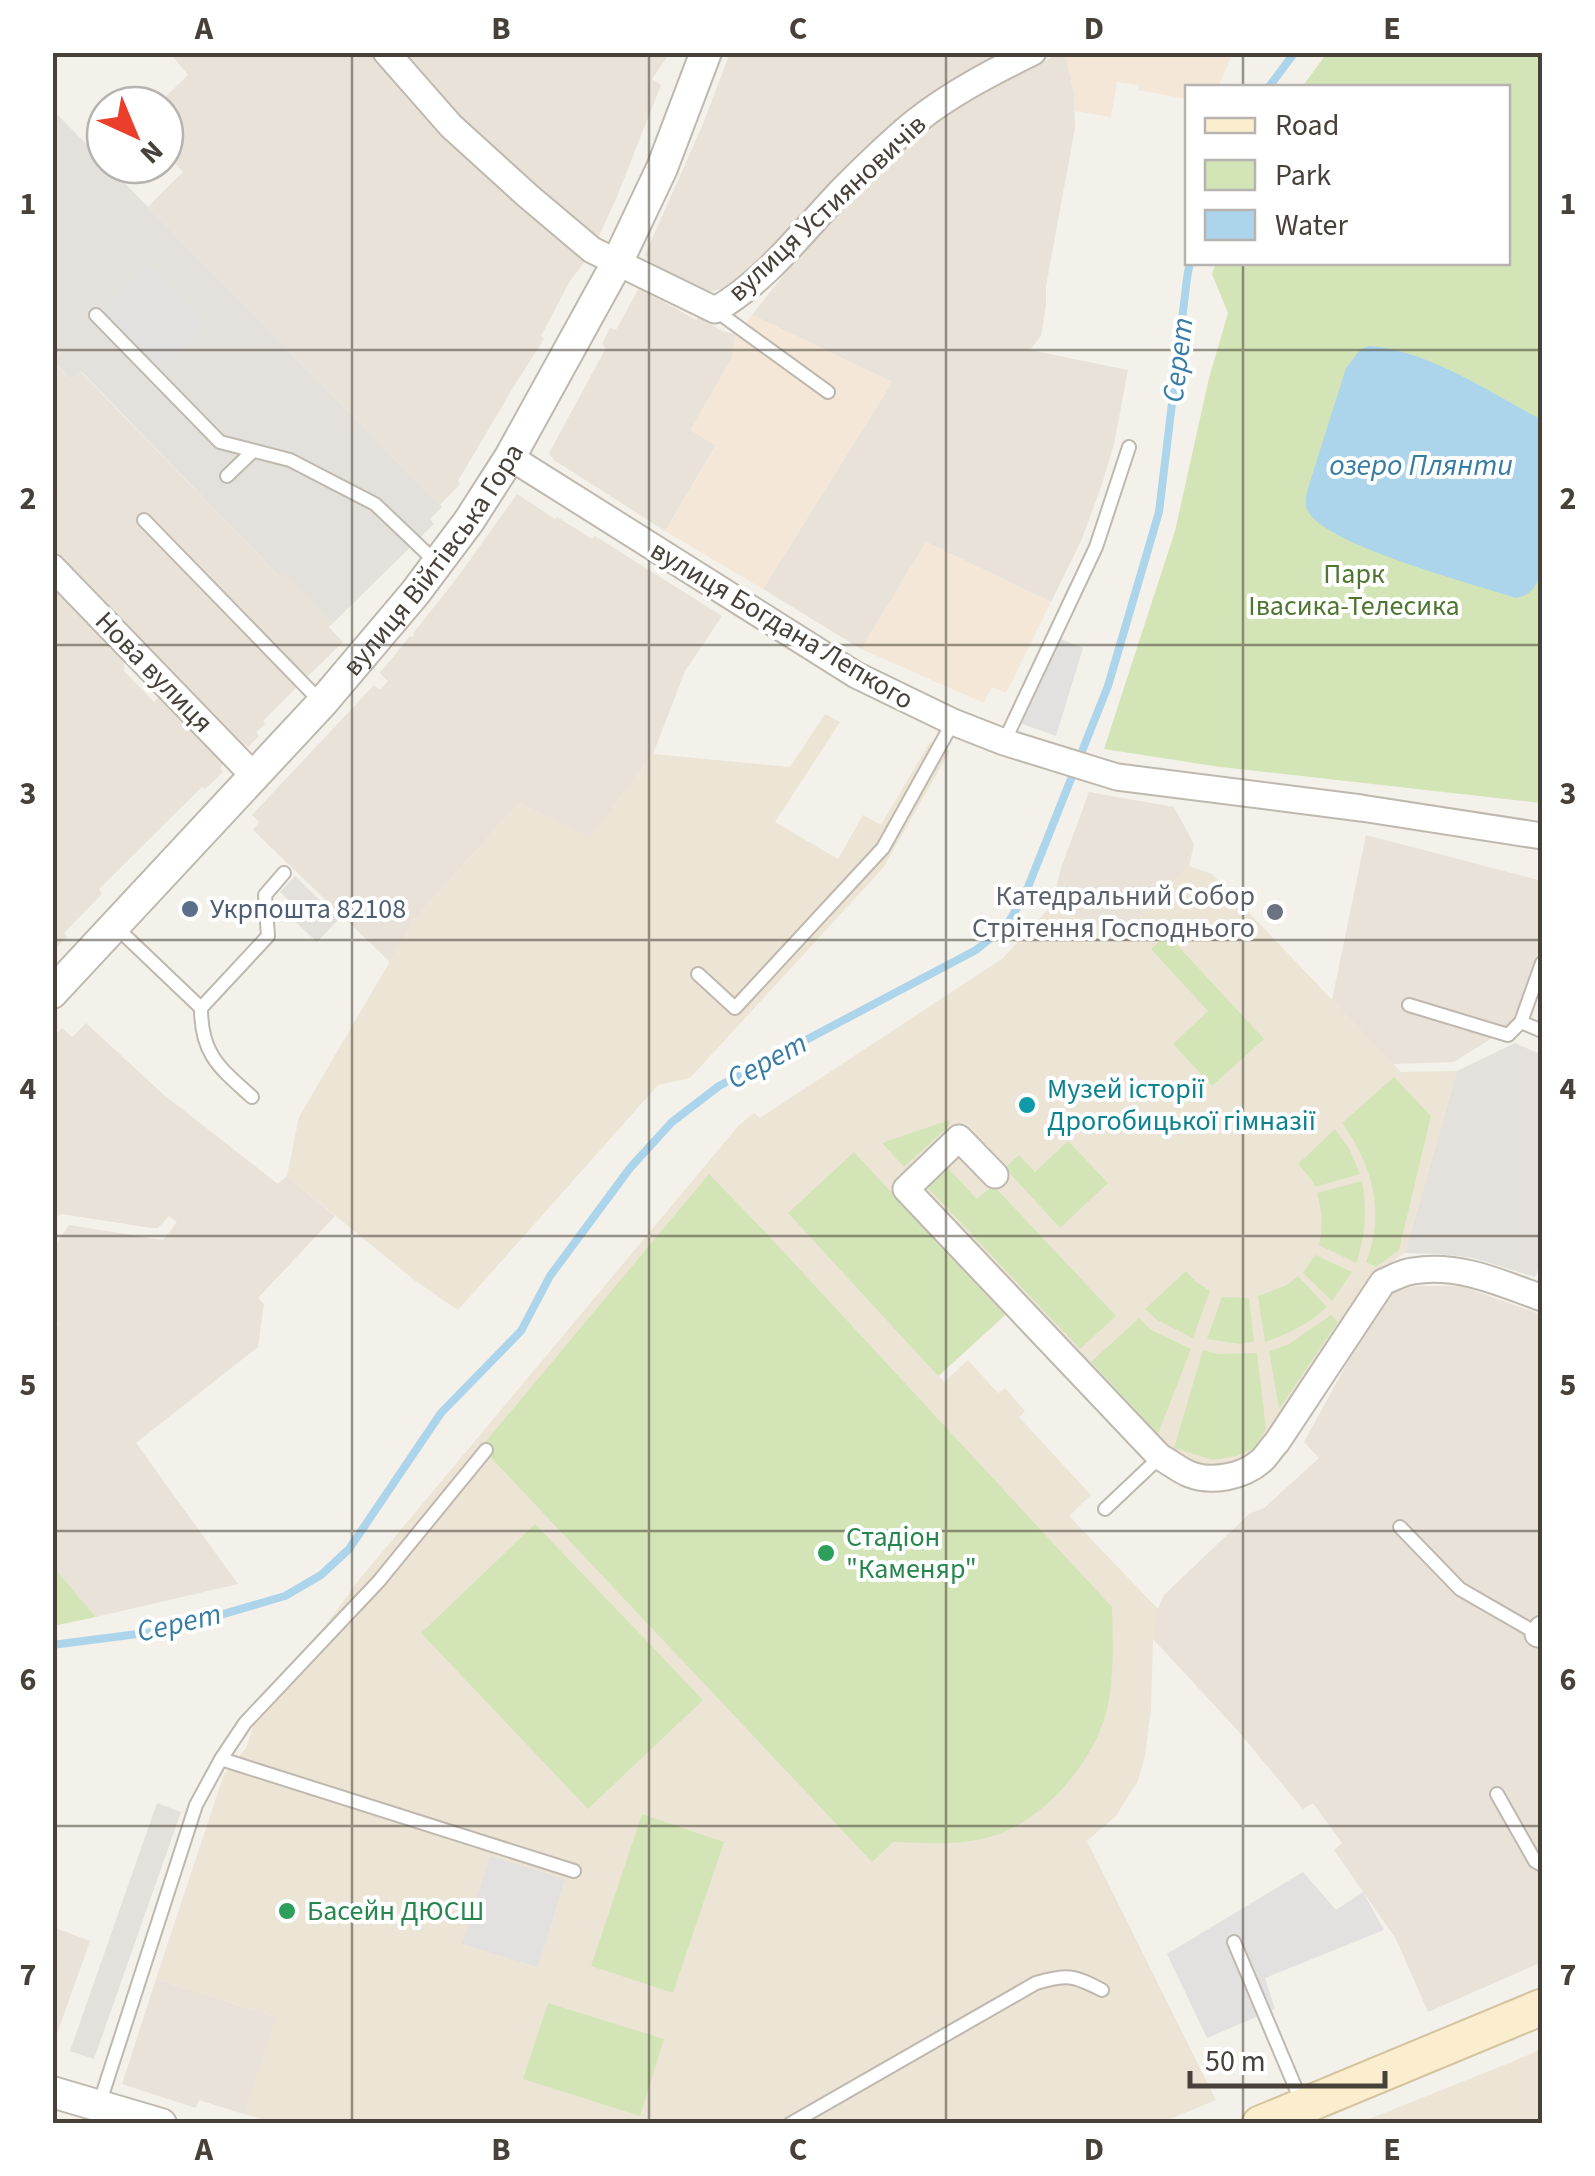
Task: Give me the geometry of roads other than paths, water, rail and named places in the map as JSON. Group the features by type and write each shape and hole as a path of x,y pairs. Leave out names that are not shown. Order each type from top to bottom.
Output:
{"main road":[{"path":"1260,2124 1307,2114 1542,2007"}],"street":[{"name":"вулиця Устияновичів","path":"386,52 451,126 592,250 715,310 755,282 916,121 968,86 1033,52"},
{"name":"вулиця Війтівська Гора","path":"52,993 322,702 438,564 510,457 617,263 662,168 706,52"},
{"name":"вулиця Богдана Лепкого","path":"510,457 856,675 1004,742 1098,772 1542,836"},
{"name":"Нова вулиця","path":"52,567 255,776"},
{"path":"994,1175 959,1138 906,1188 1160,1457 1189,1474 1211,1479 1234,1475 1261,1461 1384,1282 1410,1271 1443,1269 1471,1272 1542,1298"},
{"path":"52,2092 161,2124"}],"lane":[{"path":"715,310 828,392"},
{"path":"96,316 220,442 290,460 376,504 438,564"},
{"path":"1004,742 1096,547 1129,447"},
{"path":"227,476 254,451"},
{"path":"144,520 322,702"},
{"path":"698,974 735,1008 883,848 953,722"},
{"path":"252,1097 215,1063 201,1028 201,1008 268,936 264,895 284,873"},
{"path":"116,927 201,1008"},
{"path":"1409,1006 1508,1035 1521,1022 1542,963"},
{"path":"1521,1022 1542,1031"},
{"path":"99,2105 196,1805 221,1759 246,1722 379,1580 486,1450"},
{"path":"1105,1509 1160,1457"},
{"path":"1400,1526 1460,1590 1540,1631"},
{"path":"221,1759 574,1871"},
{"path":"1496,1794 1535,1861 1542,1866"},
{"path":"1234,1942 1307,2114"},
{"path":"790,2124 1036,1982 1063,1976 1102,1990"}],"water":[{"name":"озеро Плянти","path":"1369,346 1436,364 1542,420 1542,564 1528,593 1516,598 1403,562 1342,537 1320,524 1308,511 1308,488 1346,368 1360,350"}],"waterway":[{"name":"Серет","path":"1270,85 1295,52"},
{"name":"Серет","path":"52,1645 169,1630 285,1596 321,1575 349,1549 441,1413 521,1331 550,1276 630,1168 672,1122 719,1086 976,950 1007,925 1026,892 1108,686 1159,512 1189,265"}],"place":[{"name":"Укрпошта 82108","path":"190,909"},
{"name":"Катедральний Собор Стрітення Господнього","path":"1275,912"},
{"name":"Музей історії Дрогобицької гімназії","path":"1027,1105"},
{"name":"Стадіон \"Каменяр\"","path":"826,1553"},
{"name":"Басейн ДЮСШ","path":"287,1911"}],"park label":[{"name":"Парк Івасика-Телесика","path":"1354,590"}]}
